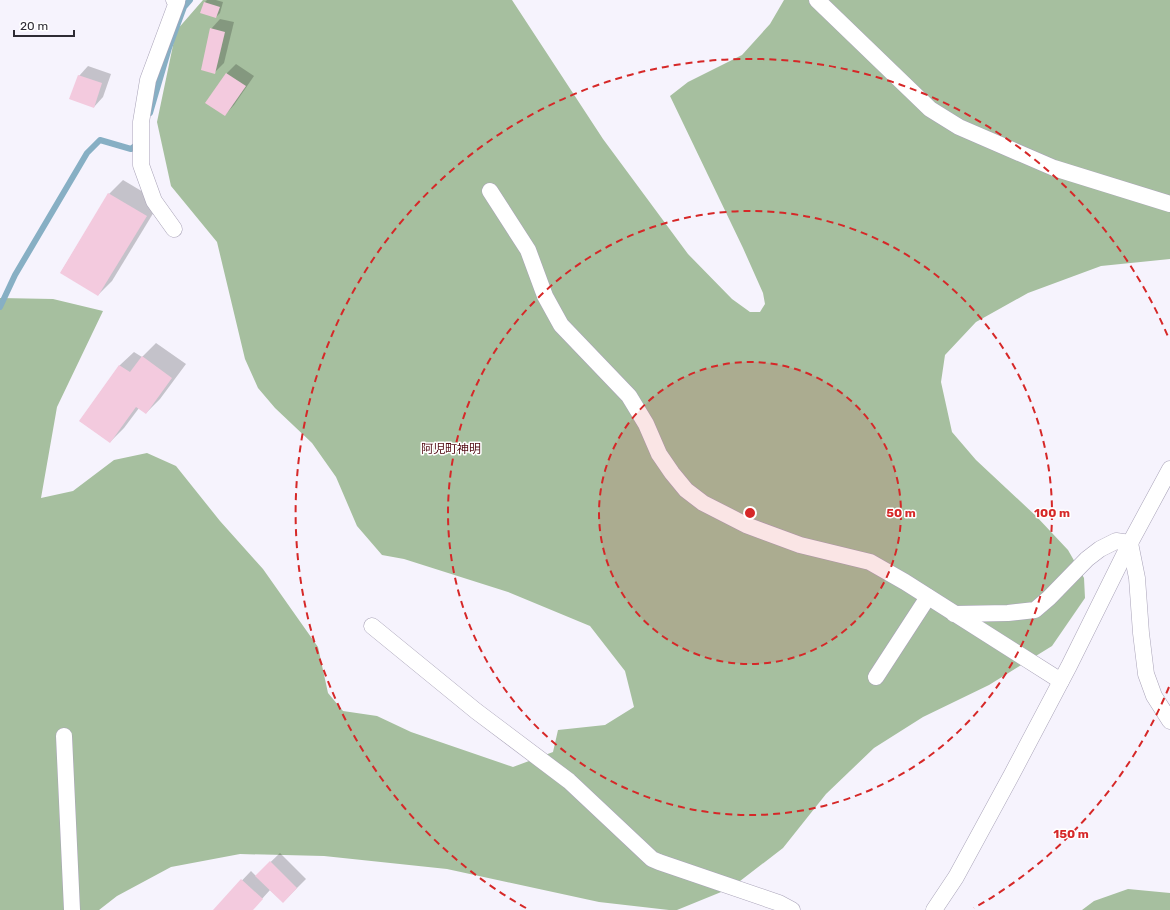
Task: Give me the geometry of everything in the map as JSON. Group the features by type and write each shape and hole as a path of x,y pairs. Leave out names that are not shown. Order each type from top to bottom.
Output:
{"street":[{"path":"174,0 176,2 148,80 141,122 141,165 154,201 174,229"},
{"path":"817,0 930,109 959,127 1054,168 1170,204"},
{"path":"490,191 528,250 546,296 561,325 629,396 646,424 659,454 686,490 703,503 746,525 800,545 870,562 1061,681"},
{"path":"934,910 956,877 1061,681 1130,543 1170,470"},
{"path":"954,614 1008,613 1035,610 1049,598 1087,559 1100,549 1116,541 1130,543"},
{"path":"1130,543 1137,578 1146,674 1154,696 1170,721"},
{"path":"876,677 928,597"},
{"path":"372,626 476,711 569,780 652,859 779,903 792,910"},
{"path":"64,736 72,910"}],"green space":[{"path":"203,0 512,0 603,139 688,254 732,299 750,312 760,312 765,304 763,293 670,96 688,82 742,55 770,24 784,0 1170,0 1170,259 1101,266 1028,293 976,322 945,355 941,382 952,432 976,460 1036,516 1068,550 1084,578 1085,598 1052,646 989,685 923,717 874,748 826,794 783,848 731,888 677,910 599,902 447,869 324,856 240,854 171,867 117,896 99,910 0,910 0,298 53,299 103,311 57,407 41,498 73,491 114,460 147,453 176,466 220,521 263,569 318,647 328,693 343,711 377,716 411,732 513,767 553,752 558,730 605,725 634,707 625,671 590,626 508,592 404,559 382,555 357,526 336,477 312,443 275,408 258,388 245,359 217,242 171,186 157,122 176,31"},
{"path":"1128,889 1170,893 1170,910 1082,910 1094,901"}],"building":[{"path":"204,2 220,7 216,18 200,13"},
{"path":"210,28 225,32 215,74 201,70"},
{"path":"226,73 246,86 225,116 205,103"},
{"path":"78,75 102,83 94,108 69,99"},
{"path":"108,193 147,216 98,296 60,273"},
{"path":"142,356 172,378 146,414 136,407 110,443 79,421 119,365 130,372"},
{"path":"270,861 297,888 283,903 255,876"},
{"path":"241,879 263,899 253,910 213,910"}],"waterway":[{"path":"150,113 169,48 184,7 190,0"},
{"path":"0,307 15,275 87,153 100,140 131,149 135,146"}],"district":[{"name":"阿児町神明","path":"451,449"}]}
